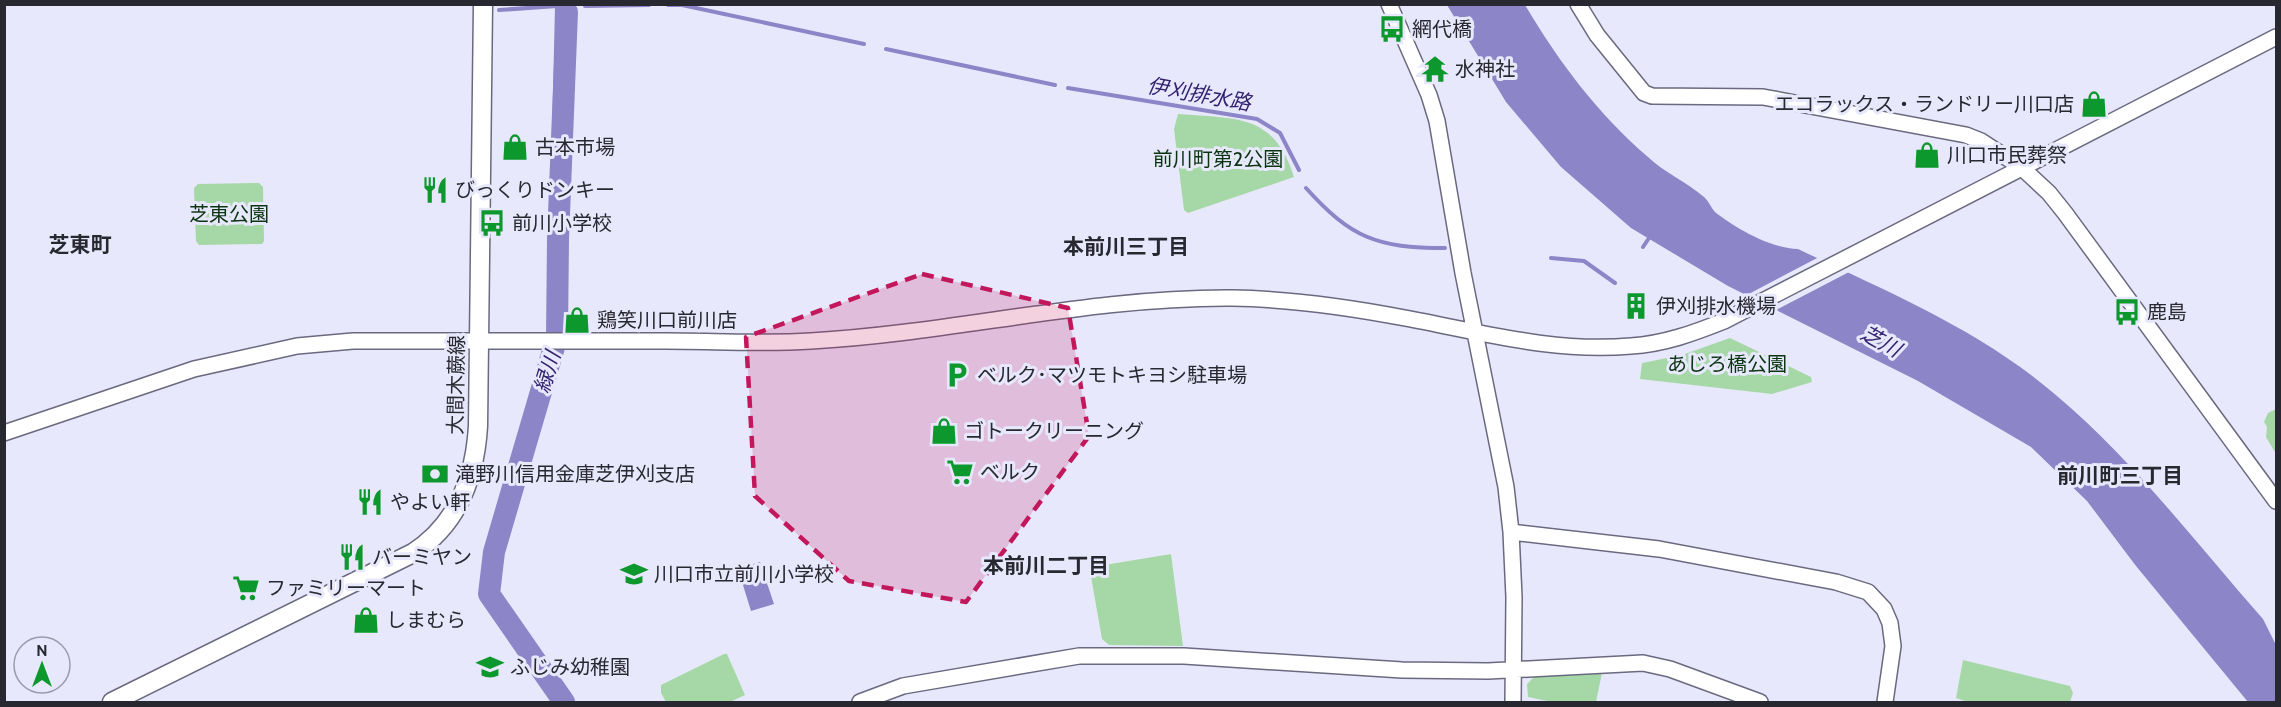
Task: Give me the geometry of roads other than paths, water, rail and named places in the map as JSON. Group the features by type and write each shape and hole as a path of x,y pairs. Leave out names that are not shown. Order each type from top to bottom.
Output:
{"main road":[{"name":"大間木蕨線","path":"112,702 400,561 432,540 455,510 472,472 478,426 483,4"}],"street":[{"path":"1389,4 1430,95 1437,122 1475,333 1506,487 1511,532 1513,702"},
{"path":"1578,4 1597,35 1644,93 1652,96 1763,97 1898,120 1966,135 2000,152 2049,193 2065,213 2277,501"},
{"path":"4,433 194,369 297,346 353,340 809,341 1105,304 1184,298 1238,298 1321,304 1557,347 1626,347 1681,337 1735,315 2277,37"},
{"path":"1511,532 1659,549 1836,582 1868,591 1884,609 1890,623 1893,646 1885,702"},
{"path":"860,702 903,686 1079,656 1184,656 1402,670 1514,670 1643,663 1670,669 1760,702"}],"water":[{"name":"芝川","path":"1447,5 1525,5 1565,67 1612,123 1655,163 1704,197 1715,212 1723,218 1754,237 1798,249 1933,314 1997,351 2028,372 2057,396 2113,448 2139,476 2263,619 2276,645 2276,702 2248,702 2136,566 2087,501 2031,447 1918,381 1728,286 1631,228 1561,167 1506,102"},
{"path":"760,562 774,604 751,611 738,569"}],"waterway":[{"name":"伊刈排水路","path":"585,6 649,5"},
{"name":"伊刈排水路","path":"668,5 682,5 864,44"},
{"path":"499,10 557,6 551,264"},
{"name":"緑川","path":"564,702 489,594 494,552 557,337 558,239 567,12"},
{"name":"伊刈排水路","path":"886,49 1055,85"},
{"name":"伊刈排水路","path":"1068,88 1257,119 1280,133 1299,170"},
{"name":"伊刈排水路","path":"1306,188 1337,218 1367,237 1401,246 1445,248"},
{"path":"1643,247 1651,235"},
{"name":"伊刈排水路","path":"1551,258 1584,261 1615,283"}],"place":[{"name":"網代橋","path":"1392,29"},
{"name":"水神社","path":"1435,69"},
{"name":"エコラックス・ランドリー川口店","path":"2094,104"},
{"name":"古本市場","path":"515,147"},
{"name":"川口市民葬祭","path":"1927,155"},
{"name":"びっくりドンキー","path":"435,190"},
{"name":"前川小学校","path":"492,223"},
{"name":"伊刈排水機場","path":"1636,306"},
{"name":"鹿島","path":"2127,312"},
{"name":"鶏笑川口前川店","path":"577,320"},
{"name":"ベルク･マツモトキヨシ駐車場","path":"957,375"},
{"name":"ゴトークリーニング","path":"944,431"},
{"name":"ベルク","path":"960,472"},
{"name":"滝野川信用金庫芝伊刈支店","path":"435,474"},
{"name":"やよい軒","path":"370,502"},
{"name":"バーミヤン","path":"352,557"},
{"name":"川口市立前川小学校","path":"634,574"},
{"name":"ファミリーマート","path":"246,588"},
{"name":"しまむら","path":"366,620"},
{"name":"ふじみ幼稚園","path":"490,667"}],"district":[{"name":"芝東町","path":"80,244"},
{"name":"本前川三丁目","path":"1126,246"},
{"name":"前川町三丁目","path":"2120,475"},
{"name":"本前川二丁目","path":"1046,565"}],"park label":[{"name":"前川町第2公園","path":"1218,159"},
{"name":"芝東公園","path":"229,214"},
{"name":"あじろ橋公園","path":"1727,364"}]}
